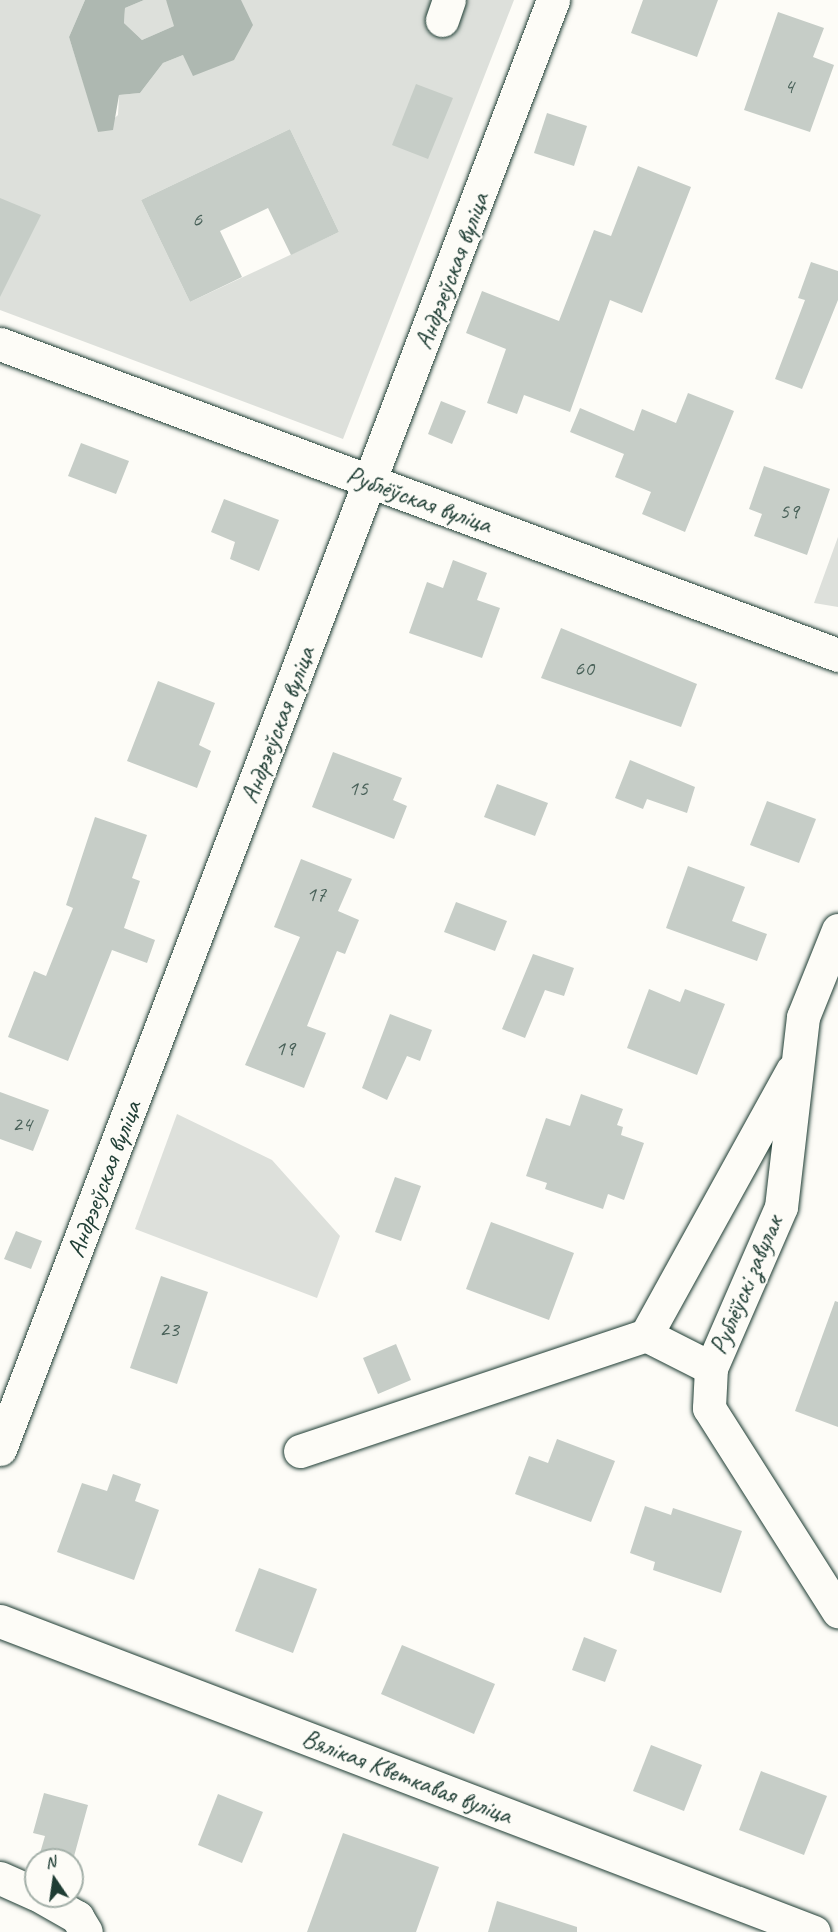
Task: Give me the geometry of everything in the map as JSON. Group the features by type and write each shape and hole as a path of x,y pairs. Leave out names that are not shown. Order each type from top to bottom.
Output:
{"street":[{"name":"Андрэеўская вуліца","path":"0,1449 371,482 553,0"},
{"name":"Рублёўская вуліца","path":"0,344 838,655"},
{"name":"Рублёўскі завулак","path":"838,930 803,1017 780,1207 711,1368 709,1408 838,1611"},
{"path":"300,1451 646,1335 798,1060"},
{"path":"646,1335 711,1368"},
{"name":"Вялікая Кветкавая вуліца","path":"0,1621 814,1932"},
{"path":"0,1878 24,1889"},
{"path":"61,1908 77,1917 86,1932"}],"shaded area":[{"path":"0,0 85,0 69,37 99,132 118,115 119,95 140,93 163,63 183,55 241,0 514,0 343,439 0,310","holes":["290,129 339,232 190,302 141,200"]},
{"path":"85,0 144,0 125,8 124,23 142,40 174,26 166,0 241,0 253,25 234,60 193,76 183,55 163,63 140,93 119,95 113,130 98,132 69,37"},
{"path":"144,0 166,0 175,18 174,26 142,40 124,23 125,8"},
{"path":"838,537 838,607 814,603"},
{"path":"177,1114 272,1160 340,1236 317,1298 135,1229"}],"building":[{"path":"643,0 718,0 697,57 631,33"},
{"path":"778,12 824,28 813,57 834,65 810,132 744,110"},
{"path":"416,84 453,98 428,159 392,145"},
{"path":"547,113 587,126 574,166 534,153"},
{"path":"290,129 339,232 291,255 268,208 220,231 242,277 190,302 141,200"},
{"path":"638,166 691,187 642,313 610,300 570,412 524,395 517,414 487,403 506,349 466,333 482,291 559,321 594,230 611,236"},
{"path":"0,198 41,215 0,297"},
{"path":"811,262 838,271 838,300 802,389 775,379 805,300 798,298"},
{"path":"688,393 734,411 685,532 642,514 651,492 615,477 624,454 570,432 580,408 634,431 642,409 676,423"},
{"path":"441,401 466,411 452,444 428,434"},
{"path":"81,443 129,461 116,494 68,476"},
{"path":"764,466 830,489 807,555 754,536 762,514 749,509"},
{"path":"224,499 279,520 259,571 230,559 235,542 211,532"},
{"path":"453,560 487,573 477,600 500,608 482,658 409,633 427,582 443,588"},
{"path":"561,628 697,684 681,727 541,678"},
{"path":"158,681 215,703 199,745 211,751 197,788 127,761"},
{"path":"333,752 402,778 393,800 407,806 394,839 312,807"},
{"path":"630,760 695,787 687,813 647,799 643,809 615,798"},
{"path":"497,784 548,803 535,836 484,817"},
{"path":"767,801 816,819 799,863 750,845"},
{"path":"95,817 147,835 132,878 140,881 124,928 155,940 147,963 112,950 68,1061 8,1037 34,971 46,976 73,908 66,905"},
{"path":"301,859 352,879 338,911 359,920 345,954 337,951 307,1026 326,1033 304,1088 245,1065 300,937 274,927"},
{"path":"688,866 745,887 732,921 767,934 757,961 666,928"},
{"path":"456,902 507,921 495,951 444,932"},
{"path":"533,954 574,968 564,996 545,990 525,1038 502,1029"},
{"path":"649,989 680,1002 685,989 725,1004 697,1075 627,1048"},
{"path":"390,1014 432,1030 420,1061 407,1056 387,1100 362,1088"},
{"path":"0,1092 49,1110 33,1151 0,1139"},
{"path":"581,1094 623,1109 617,1125 623,1127 621,1135 644,1143 624,1200 608,1194 603,1209 545,1189 547,1183 526,1176 546,1118 570,1126"},
{"path":"395,1177 421,1186 401,1241 375,1232"},
{"path":"491,1222 574,1253 549,1320 466,1289"},
{"path":"16,1231 42,1241 31,1269 4,1259"},
{"path":"161,1276 208,1292 177,1384 130,1368"},
{"path":"835,1301 838,1302 838,1427 795,1411"},
{"path":"396,1344 411,1380 378,1394 363,1358"},
{"path":"557,1439 615,1461 591,1522 515,1494 529,1456 548,1463"},
{"path":"113,1474 141,1484 135,1501 159,1510 134,1580 57,1552 82,1483 107,1491"},
{"path":"645,1506 671,1515 673,1508 742,1531 721,1593 653,1570 655,1562 630,1553"},
{"path":"259,1568 317,1589 293,1653 235,1631"},
{"path":"584,1637 617,1650 605,1682 572,1670"},
{"path":"402,1645 495,1684 474,1734 381,1694"},
{"path":"651,1745 702,1765 684,1811 633,1791"},
{"path":"761,1771 827,1796 804,1855 739,1830"},
{"path":"44,1793 88,1805 76,1848 42,1848 45,1836 33,1833"},
{"path":"218,1794 263,1812 242,1863 198,1845"},
{"path":"343,1833 439,1867 416,1932 307,1932"},
{"path":"497,1901 577,1927 577,1932 488,1932"}]}
